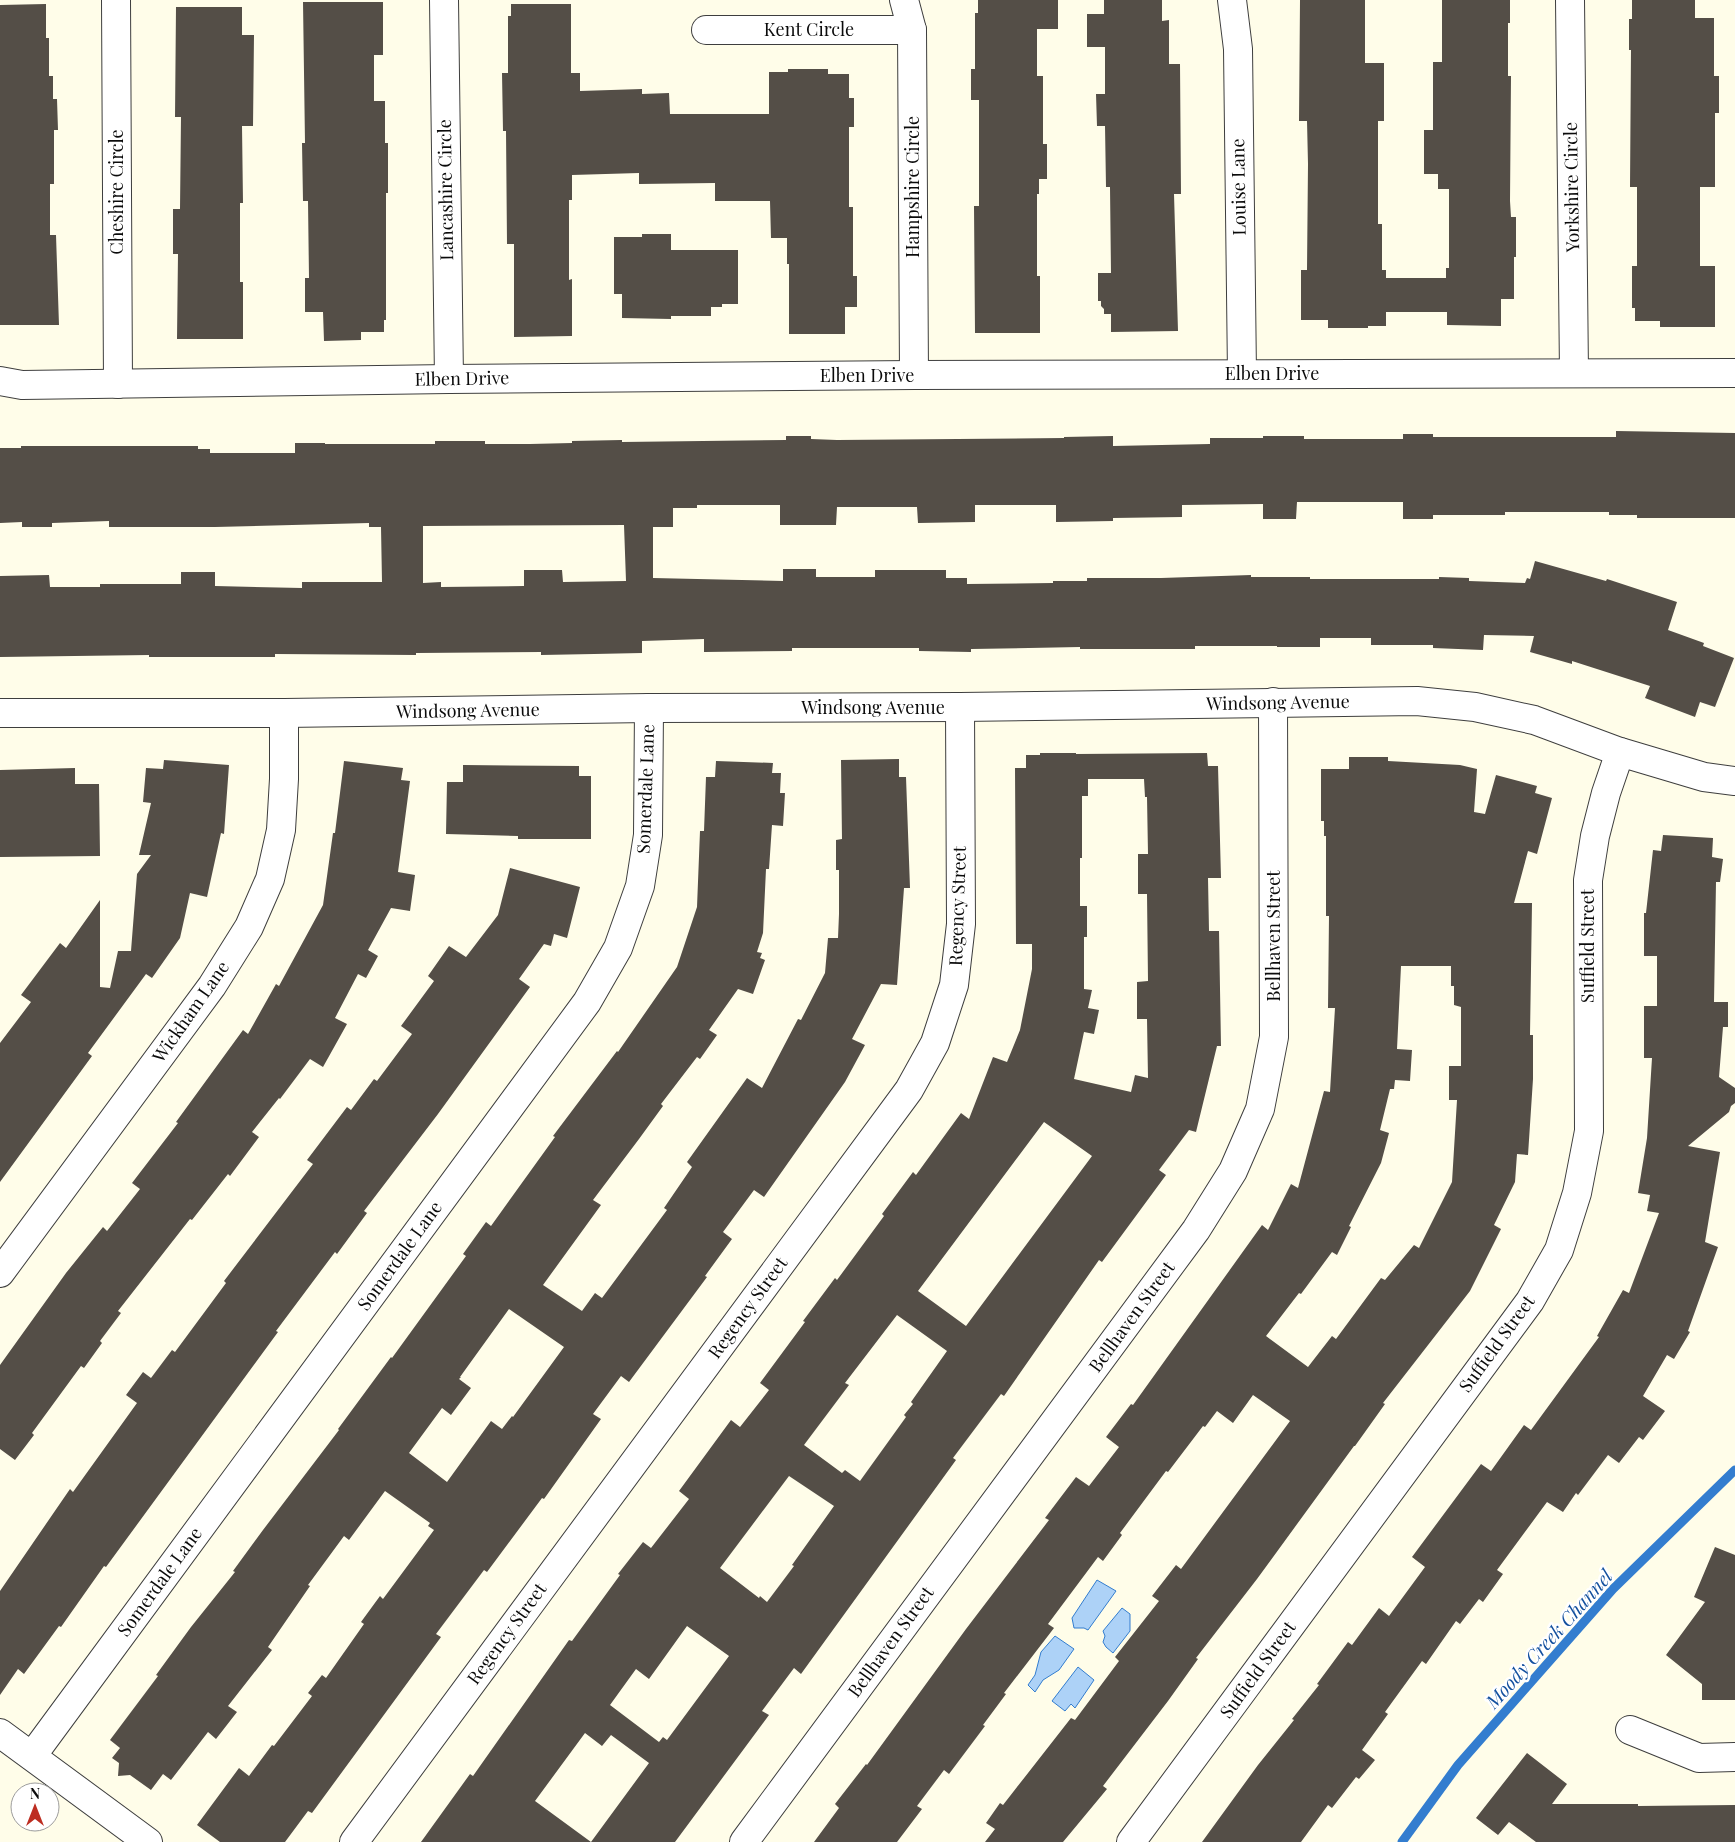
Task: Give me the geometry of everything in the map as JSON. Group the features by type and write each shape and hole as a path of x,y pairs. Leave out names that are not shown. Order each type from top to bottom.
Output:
{"street":[{"name":"Cheshire Circle","path":"116,0 118,384"},
{"name":"Lancashire Circle","path":"444,0 448,379"},
{"name":"Hampshire Circle","path":"904,0 912,30 914,375"},
{"name":"Louise Lane","path":"1232,0 1238,49 1242,374"},
{"name":"Yorkshire Circle","path":"1570,0 1574,373"},
{"name":"Kent Circle","path":"706,30 912,30"},
{"name":"Elben Drive","path":"0,381 22,386 448,379 914,375 1735,373"},
{"name":"Windsong Avenue","path":"0,713 284,713 1416,701 1474,707 1534,720 1620,752 1704,777 1735,782"},
{"name":"Bellhaven Street","path":"744,1842 1196,1230 1234,1171 1260,1109 1274,1037 1273,702"},
{"name":"Regency Street","path":"354,1842 909,1090 935,1043 954,986 961,924 960,707"},
{"name":"Somerdale Lane","path":"32,1756 587,1002 618,948 640,886 648,835 649,708"},
{"name":"Wickham Lane","path":"0,1273 212,986 249,927 270,878 281,830 284,779 284,713"},
{"name":"Suffield Street","path":"1131,1842 1530,1301 1559,1250 1576,1192 1589,1131 1588,880 1595,836 1606,793 1620,752"},
{"path":"1630,1730 1699,1758 1735,1757"},
{"path":"0,1733 148,1842"}],"water":[{"path":"1097,1580 1116,1591 1088,1630 1074,1628 1072,1618"},
{"path":"1122,1608 1130,1614 1130,1631 1113,1653 1103,1642 1105,1636 1103,1631"},
{"path":"1055,1636 1074,1649 1059,1670 1043,1680 1035,1692 1028,1685 1035,1675 1041,1652"},
{"path":"1078,1667 1094,1680 1075,1708 1071,1704 1065,1711 1052,1701"}],"building":[{"path":"978,0 1058,0 1058,29 1037,29 1037,76 1043,76 1043,144 1047,144 1047,179 1039,179 1039,194 1037,194 1037,276 1040,276 1040,333 975,333 974,206 979,206 979,100 971,100 971,69 975,69 975,13 978,13"},
{"path":"1104,0 1162,0 1162,21 1169,20 1169,64 1180,64 1181,194 1174,194 1178,331 1111,332 1111,314 1104,314 1101,301 1098,301 1098,273 1111,273 1110,187 1106,187 1105,126 1097,126 1096,94 1105,94 1105,47 1087,47 1087,14 1104,14"},
{"path":"1300,0 1365,0 1365,63 1384,63 1384,121 1378,121 1378,224 1382,224 1382,270 1386,270 1386,278 1446,278 1446,268 1449,268 1449,189 1438,189 1438,174 1424,174 1424,130 1433,130 1433,62 1442,62 1442,0 1510,0 1508,76 1511,76 1510,201 1511,217 1516,217 1516,257 1514,257 1514,299 1501,299 1501,326 1447,325 1447,312 1386,312 1386,326 1368,326 1368,328 1328,328 1328,320 1301,320 1301,270 1307,270 1308,164 1307,121 1299,121"},
{"path":"1632,0 1695,0 1695,18 1714,18 1714,76 1719,76 1719,113 1715,113 1715,187 1700,187 1700,266 1715,266 1715,327 1660,327 1660,321 1635,321 1635,308 1632,308 1632,266 1637,266 1637,187 1630,187 1631,50 1629,50 1629,19 1632,19"},
{"path":"303,2 383,2 383,55 374,55 374,101 385,101 385,143 388,143 386,320 384,320 384,332 361,332 361,340 324,341 323,312 305,312 305,278 309,278 308,201 303,201 302,143 305,143"},
{"path":"46,4 46,38 49,38 49,76 53,76 53,99 57,99 58,130 54,130 54,184 50,184 50,235 56,235 59,325 0,325 0,5"},
{"path":"511,4 571,4 571,73 580,73 580,91 642,89 642,94 669,93 670,114 769,114 769,72 788,72 788,69 828,69 828,74 849,74 849,98 854,98 854,127 849,127 849,207 853,207 853,276 857,276 857,307 845,307 845,334 789,334 787,238 771,238 770,201 715,201 715,183 639,184 639,173 572,175 572,200 569,200 569,280 572,279 572,336 514,337 514,244 507,244 506,131 503,131 502,73 508,73 508,16 511,16"},
{"path":"176,7 242,7 242,35 254,35 253,126 242,126 243,203 240,203 240,282 243,282 243,339 177,339 178,254 173,254 173,209 180,209 181,117 175,117"},
{"path":"642,234 671,234 671,250 738,250 738,304 722,304 722,307 711,307 711,316 671,316 671,319 622,318 622,294 614,294 614,237 642,237"},
{"path":"1616,431 1735,433 1735,518 1637,518 1637,515 1609,515 1609,512 1505,512 1505,515 1433,515 1433,519 1403,519 1403,502 1297,502 1296,519 1263,519 1263,504 1182,505 1182,517 1113,518 1113,521 1056,522 1056,505 975,505 975,522 918,523 917,507 837,507 836,525 780,525 780,505 697,505 697,508 673,508 673,527 653,527 653,578 783,581 783,569 816,569 816,577 875,577 875,570 946,570 946,578 967,578 967,584 1053,583 1053,581 1087,581 1087,578 1251,575 1251,577 1310,577 1310,579 1439,579 1439,577 1469,578 1469,581 1525,583 1527,578 1530,579 1535,561 1606,581 1607,579 1677,602 1668,630 1704,643 1703,646 1734,658 1715,707 1700,702 1695,717 1645,698 1650,686 1572,661 1572,664 1530,652 1534,636 1484,635 1483,650 1433,648 1433,645 1371,645 1371,638 1320,638 1320,647 1195,646 1195,649 1080,649 1080,647 971,649 971,652 919,651 919,648 792,648 792,651 704,652 704,639 642,641 642,653 541,655 541,652 416,653 416,655 275,654 275,657 149,657 149,655 0,657 0,576 49,575 50,587 100,587 100,584 181,584 181,572 215,572 215,586 302,588 302,582 382,582 381,527 369,527 369,523 215,527 109,527 109,521 52,523 52,527 22,527 22,522 0,523 0,448 21,448 21,446 198,446 198,449 210,449 210,453 295,453 295,443 435,444 435,441 485,441 485,444 530,444 622,440 622,442 786,440 786,436 811,436 811,439 837,440 1113,436 1113,446 1210,444 1210,438 1263,438 1263,436 1304,436 1304,439 1403,439 1403,434 1433,434 1433,437 1616,437","holes":["624,525 626,581 563,582 562,570 524,570 524,586 441,587 441,582 423,583 423,526"]},
{"path":"1040,753 1207,753 1208,766 1218,766 1221,878 1208,878 1209,931 1219,931 1221,1046 1217,1046 1196,1132 1189,1130 1159,1170 1166,1175 1102,1262 1099,1260 1004,1396 1001,1394 953,1458 956,1460 801,1674 794,1668 762,1711 769,1715 675,1842 591,1842 421,1842 470,1774 473,1776 569,1640 572,1641 620,1575 618,1574 643,1542 651,1548 689,1499 679,1491 731,1420 740,1427 769,1390 760,1383 805,1322 803,1321 835,1278 837,1280 884,1216 882,1214 913,1172 916,1175 961,1113 969,1119 993,1057 1007,1062 1020,1030 1032,969 1032,944 1016,944 1015,768 1026,768 1026,755 1040,755","holes":["1088,779 1144,779 1145,797 1147,797 1148,854 1138,854 1138,894 1147,894 1148,981 1137,982 1137,1019 1147,1019 1148,1078 1135,1075 1131,1092 1074,1079 1084,1032 1094,1034 1099,1010 1088,1008 1092,990 1084,989 1084,937 1087,937 1087,906 1080,906 1080,858 1082,858 1082,796 1088,796","1044,1122 1092,1156 966,1326 918,1291","897,1315 947,1351 911,1402 913,1404 904,1415 906,1417 860,1481 845,1470 842,1473 804,1445 849,1385 845,1383","789,1476 834,1506 792,1565 794,1566 767,1602 720,1568","687,1626 729,1656 667,1740 663,1737 659,1742 610,1705 636,1669 649,1679","585,1733 602,1746 611,1735 649,1763 591,1842 535,1801"]},
{"path":"1349,757 1388,757 1388,761 1460,765 1477,769 1474,812 1485,814 1496,775 1537,786 1535,793 1552,798 1537,854 1528,851 1514,903 1532,903 1530,1035 1533,1035 1533,1079 1528,1155 1517,1154 1515,1182 1494,1225 1501,1229 1470,1291 1383,1403 1385,1404 1355,1446 1196,1658 1198,1659 1168,1701 1103,1786 1107,1789 1063,1842 985,1842 995,1829 986,1823 1000,1803 1003,1805 1071,1718 1075,1720 1119,1661 1115,1657 1159,1601 1152,1596 1176,1565 1181,1569 1290,1421 1253,1395 1233,1423 1217,1411 1205,1427 1203,1426 1168,1472 1166,1471 1120,1533 1122,1535 1103,1561 1098,1557 1048,1624 1054,1628 1004,1693 1006,1694 983,1725 985,1726 949,1774 944,1770 917,1806 922,1809 897,1842 814,1842 839,1808 835,1804 867,1765 966,1629 1049,1520 1045,1518 1076,1477 1089,1486 1119,1447 1106,1437 1131,1404 1133,1405 1262,1225 1268,1230 1291,1184 1298,1188 1324,1091 1330,1092 1335,1008 1328,1008 1329,916 1326,916 1326,836 1324,836 1324,821 1321,821 1321,769 1349,769","holes":["1401,966 1451,966 1451,986 1454,986 1454,1005 1461,1007 1461,1066 1449,1066 1449,1100 1457,1100 1452,1182 1419,1248 1414,1245 1385,1280 1381,1278 1336,1339 1332,1336 1308,1367 1266,1336 1299,1293 1301,1294 1332,1252 1337,1255 1351,1227 1349,1226 1381,1163 1389,1133 1380,1130 1390,1089 1394,1089 1395,1080 1410,1081 1412,1050 1397,1049"]},
{"path":"899,759 899,777 906,777 910,888 904,888 897,985 881,984 852,1039 865,1045 845,1082 764,1197 754,1190 723,1232 732,1239 705,1276 707,1277 629,1382 621,1376 593,1414 601,1419 544,1499 542,1498 487,1572 484,1570 436,1634 441,1637 312,1813 308,1811 285,1842 220,1842 197,1825 239,1768 249,1776 272,1745 274,1746 312,1696 308,1693 322,1675 326,1678 364,1624 361,1622 380,1596 383,1599 434,1530 428,1526 430,1523 385,1491 349,1540 344,1536 308,1585 310,1586 268,1647 272,1650 228,1706 237,1712 216,1739 208,1732 171,1780 163,1774 151,1790 130,1775 118,1776 119,1763 112,1758 120,1748 110,1740 158,1676 156,1675 191,1627 235,1572 233,1571 263,1530 392,1358 466,1256 463,1254 486,1222 491,1226 555,1137 553,1136 618,1052 677,967 697,907 700,831 704,831 706,777 715,777 716,761 773,763 772,773 781,773 780,793 785,793 783,826 772,825 769,869 766,869 763,933 757,952 762,953 760,958 765,960 753,994 738,989 709,1030 717,1035 700,1059 697,1057 661,1104 663,1106 593,1200 601,1205 543,1285 582,1311 595,1293 602,1298 667,1210 664,1208 692,1167 687,1162 747,1078 762,1088 798,1019 801,1020 825,973 828,938 838,938 839,870 836,870 836,840 842,839 841,760","holes":["509,1309 564,1347 513,1417 502,1429 491,1421 447,1482 409,1453 442,1408 451,1415 471,1388 459,1379"]},
{"path":"164,760 229,765 224,834 221,833 207,897 190,893 180,938 152,978 146,974 88,1053 92,1056 0,1182 0,1043 31,1002 21,995 60,943 66,948 100,900 100,987 110,988 118,951 131,951 137,874 151,855 139,855 151,803 143,802 146,768 163,769"},
{"path":"344,761 403,768 401,780 410,781 398,872 415,875 410,911 391,908 368,950 378,956 366,978 358,974 335,1018 347,1024 323,1067 310,1059 252,1132 259,1137 230,1176 228,1174 192,1220 190,1219 118,1311 121,1313 100,1341 102,1343 84,1368 81,1366 32,1433 34,1435 15,1460 0,1449 0,1365 66,1273 103,1227 107,1231 140,1189 132,1183 178,1123 176,1122 243,1030 248,1034 276,984 279,986 323,905"},
{"path":"463,765 579,766 579,776 591,776 591,839 518,839 518,836 446,834 447,782 463,782"},
{"path":"75,768 75,784 99,784 100,856 0,857 0,770"},
{"path":"1663,835 1713,838 1712,857 1723,859 1720,882 1716,882 1714,1002 1728,1002 1728,1027 1723,1027 1719,1077 1735,1088 1735,1103 1731,1106 1729,1112 1688,1146 1720,1152 1705,1242 1718,1247 1688,1331 1690,1332 1674,1359 1667,1355 1643,1396 1665,1411 1643,1440 1639,1437 1619,1463 1608,1455 1578,1495 1576,1493 1563,1512 1547,1502 1497,1570 1503,1574 1483,1602 1479,1599 1460,1624 1456,1621 1426,1664 1422,1661 1385,1712 1388,1714 1362,1750 1375,1760 1359,1779 1356,1777 1332,1808 1328,1805 1301,1842 1202,1842 1258,1765 1294,1720 1292,1719 1319,1685 1317,1684 1348,1642 1352,1645 1379,1608 1389,1616 1425,1567 1412,1557 1481,1464 1491,1471 1524,1425 1531,1430 1599,1337 1597,1336 1623,1290 1629,1293 1659,1213 1647,1211 1650,1195 1638,1193 1647,1138 1652,1058 1644,1058 1644,1006 1657,1006 1657,956 1644,956 1644,913 1646,913 1653,850 1661,851"},
{"path":"510,868 580,887 567,938 554,934 551,946 544,944 519,979 530,987 438,1114 364,1211 367,1213 337,1254 335,1252 276,1331 278,1332 106,1567 104,1566 61,1627 59,1626 24,1674 18,1669 0,1695 0,1591 70,1489 73,1492 137,1403 126,1395 143,1372 151,1378 172,1350 175,1352 226,1283 224,1281 313,1164 307,1160 347,1107 351,1110 374,1079 377,1081 412,1034 401,1026 434,981 428,976 449,946 466,957 498,915"},
{"path":"1715,1547 1735,1555 1735,1700 1702,1700 1702,1684 1666,1655 1705,1602 1694,1597"},
{"path":"1527,1753 1567,1784 1552,1804 1638,1804 1638,1806 1735,1805 1735,1842 1536,1842 1509,1822 1498,1835 1476,1818"}],"waterway":[{"name":"Moody Creek Channel","path":"1402,1842 1458,1765 1613,1589 1735,1470"}]}
